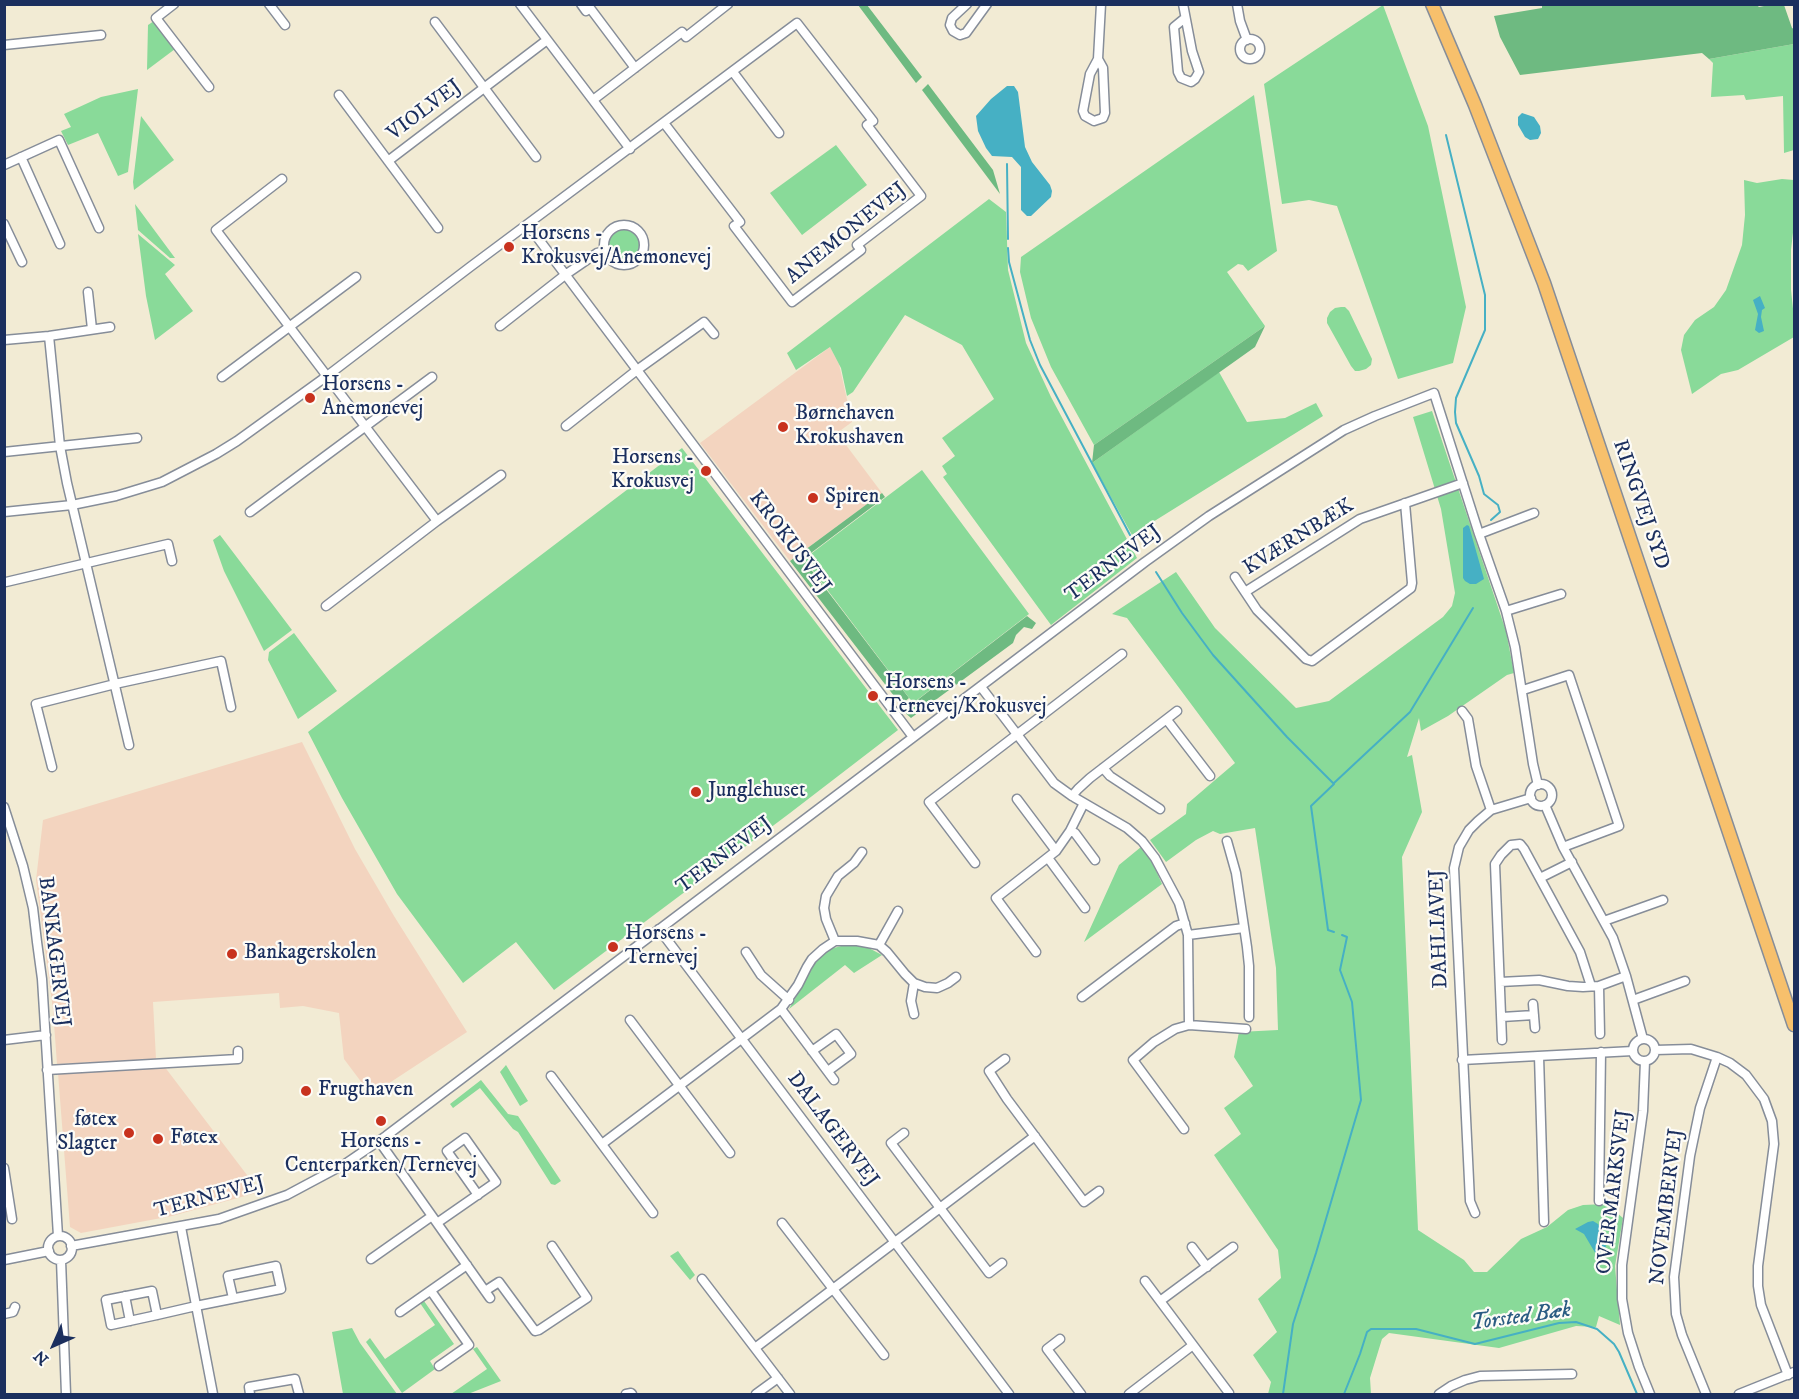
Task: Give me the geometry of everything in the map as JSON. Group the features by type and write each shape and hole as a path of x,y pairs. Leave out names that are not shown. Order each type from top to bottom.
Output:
{"highway":[{"name":"RINGVEJ SYD","path":"1432,4 1475,105 1544,283 1794,1025"}],"street":[{"path":"174,4 156,18 209,87"},
{"path":"269,4 285,26"},
{"path":"520,4 630,149"},
{"path":"580,4 586,11 590,8 635,68"},
{"path":"593,100 682,32 686,37 728,4"},
{"path":"967,4 952,18 950,25 953,32 960,35 966,33 987,4"},
{"path":"1098,59 1103,68 1105,113 1103,118 1094,121 1085,116 1083,111 1090,75 1098,59 1101,4"},
{"path":"1183,4 1199,72 1196,79 1191,82 1181,78 1178,72 1174,27 1185,18"},
{"path":"1238,4 1240,21 1247,40"},
{"name":"VIOLVEJ","path":"435,22 536,157"},
{"name":"ANEMONEVEJ","path":"4,512 72,505 116,496 162,482 216,454 327,376 797,22 873,121 867,125 921,196 857,245 861,250 792,302 734,226 740,222 664,123"},
{"path":"4,45 100,35"},
{"name":"VIOLVEJ","path":"388,161 547,40"},
{"path":"733,72 779,133"},
{"name":"VIOLVEJ","path":"339,95 438,228"},
{"path":"4,165 59,140 99,228"},
{"path":"21,158 60,244"},
{"path":"282,179 216,230 436,520"},
{"path":"4,224 22,262"},
{"name":"KROKUSVEJ","path":"528,225 913,737"},
{"path":"627,225 633,227 643,237 641,256 631,264 624,265 612,261 605,251 605,238 614,228 627,225"},
{"path":"500,326 565,275 597,253 605,251"},
{"path":"222,377 356,277"},
{"path":"88,292 92,329"},
{"path":"566,426 637,370 705,322 714,334"},
{"path":"4,340 110,327"},
{"path":"49,336 60,446 129,746"},
{"path":"250,512 432,377"},
{"name":"TERNEVEJ","path":"72,1246 219,1218 287,1195 336,1169 379,1141 1145,562 1209,516 1344,430 1434,393 1463,483"},
{"path":"4,452 137,438"},
{"path":"326,606 436,520 501,475"},
{"path":"1463,483 1506,612 1515,647 1538,785"},
{"name":"KVÆRNBÆK","path":"1245,592 1360,519 1463,483"},
{"name":"KVÆRNBÆK","path":"1235,577 1257,610 1306,659 1311,661 1411,588 1405,503"},
{"path":"1479,534 1534,513"},
{"path":"6,582 168,544 172,561"},
{"path":"1506,612 1561,594"},
{"path":"975,863 928,802 1122,654"},
{"path":"52,767 36,704 221,661 231,707"},
{"path":"1523,690 1569,675 1619,826 1563,847"},
{"path":"981,687 1054,783 1127,828 1142,841 1155,858 1179,903 1188,935 1189,1025"},
{"path":"1072,796 1103,768 1177,711"},
{"path":"1462,711 1468,719 1476,766 1491,810"},
{"path":"1167,720 1210,776"},
{"path":"1103,768 1110,776 1160,809"},
{"path":"1538,785 1546,785 1551,790 1551,801 1545,806 1535,804 1531,798 1531,791 1538,785"},
{"name":"DAHLIAVEJ","path":"1475,1213 1470,1201 1454,868 1456,854 1462,840 1469,830 1491,810 1531,798"},
{"path":"1017,799 1056,851"},
{"path":"1036,952 996,897 1056,851 1070,831 1084,803"},
{"path":"1545,806 1563,847 1613,938 1633,1000 1642,1039"},
{"name":"BANKAGERVEJ","path":"4,807 23,866 33,908 42,979 58,1236"},
{"path":"1070,831 1075,834 1095,860"},
{"path":"1227,841 1236,873 1249,966 1249,1017"},
{"path":"1502,1040 1495,864 1511,845 1520,844 1580,952 1595,986 1600,1034"},
{"path":"835,942 826,919 824,908 826,896 838,876 854,863 862,852"},
{"path":"1048,858 1085,908"},
{"path":"1540,878 1572,862"},
{"path":"1604,921 1663,900"},
{"path":"879,945 898,911"},
{"path":"1082,997 1176,926 1185,923"},
{"path":"1188,935 1244,928"},
{"name":"DALAGERVEJ","path":"659,929 1010,1395"},
{"path":"602,1144 781,1010 813,959 835,942 857,941 879,945 914,982 925,987 937,987 956,977"},
{"path":"746,952 761,975 789,1000"},
{"path":"1500,982 1539,980 1568,986 1595,986 1626,976"},
{"path":"1633,1000 1685,981"},
{"path":"914,982 910,1001 914,1014"},
{"path":"1533,1004 1535,1028"},
{"name":"DALAGERVEJ","path":"781,1010 834,1080"},
{"path":"1502,1017 1534,1015"},
{"path":"630,1020 730,1153"},
{"path":"1184,1129 1133,1060 1170,1031 1189,1025 1246,1029"},
{"name":"DALAGERVEJ","path":"813,1051 836,1034 851,1054 828,1071"},
{"path":"4,1040 46,1035"},
{"path":"1642,1039 1651,1042 1655,1050 1653,1058 1645,1061 1637,1059 1633,1051 1635,1043 1642,1039"},
{"path":"1655,1050 1690,1049 1717,1057 1737,1067 1764,1099 1772,1121 1774,1144 1758,1266 1758,1286 1761,1305 1791,1373 1739,1395"},
{"path":"48,1070 238,1059 238,1051"},
{"path":"1462,1060 1633,1051"},
{"path":"1599,1201 1601,1052"},
{"path":"1539,1056 1544,1222"},
{"name":"NOVEMBERVEJ","path":"1706,1395 1676,1314 1674,1277 1690,1156 1700,1108 1717,1057"},
{"path":"1005,1059 989,1071 1035,1136 1084,1202 1099,1191"},
{"name":"OVERMARKSVEJ","path":"1645,1061 1643,1111 1622,1265 1622,1299 1628,1333 1650,1395"},
{"path":"551,1076 653,1213"},
{"name":"DALAGERVEJ","path":"904,1133 891,1143 989,1273 1002,1263"},
{"path":"755,1348 1035,1136"},
{"path":"370,1259 478,1195 496,1182 465,1138 447,1151 478,1195"},
{"path":"379,1141 488,1294 499,1282 535,1332 587,1298 552,1246"},
{"path":"4,1168 12,1219"},
{"path":"782,1223 884,1355"},
{"path":"181,1227 213,1395"},
{"path":"58,1236 68,1239 72,1246 70,1254 61,1260 53,1257 48,1247 51,1240 58,1236"},
{"path":"1192,1247 1207,1267"},
{"path":"1160,1301 1233,1247"},
{"path":"4,1260 49,1251"},
{"path":"61,1260 66,1395"},
{"path":"400,1312 467,1265"},
{"path":"157,1315 152,1291 106,1300 111,1324 130,1321 281,1289 276,1266 228,1276 233,1298"},
{"path":"702,1279 790,1395"},
{"path":"1145,1281 1229,1393"},
{"path":"431,1291 469,1345 440,1366"},
{"path":"125,1296 130,1321"},
{"path":"4,1314 12,1312 15,1307"},
{"path":"1060,1339 1047,1349 1081,1395"},
{"path":"1129,1395 1193,1346"},
{"path":"1439,1395 1451,1386 1480,1376 1572,1374"},
{"path":"756,1395 778,1378"},
{"path":"250,1395 249,1387 296,1379 299,1395"},
{"path":"626,1395 631,1393 632,1395"}],"shaded area":[{"path":"830,347 839,364 852,422 837,433 882,493 790,561 700,443"},
{"name":"Bankagerskolen","path":"302,742 355,849 467,1032 371,1095 344,1059 339,1013 303,1006 280,1008 279,993 153,1002 156,1059 57,1064 53,1010 36,880 43,820"},
{"path":"164,1066 247,1175 256,1193 172,1216 81,1233 70,1227 58,1073"}],"green space":[{"path":"1756,4 1759,7 1784,5 1794,29 1794,44 1709,59 1702,53 1520,75 1500,37 1494,16 1542,8 1542,5"},
{"path":"858,5 867,5 922,77 916,83"},
{"path":"1383,5 1428,126 1466,307 1453,363 1398,379 1337,206 1309,200 1282,204 1264,84"},
{"path":"154,21 175,49 147,70 148,25"},
{"path":"1794,44 1794,150 1784,153 1783,96 1746,100 1744,95 1711,97 1713,63 1709,59"},
{"path":"928,84 993,170 1000,194 922,90"},
{"path":"138,89 128,172 118,176 98,133 68,145 61,131 71,127 64,114 101,97"},
{"path":"1254,95 1277,251 1248,271 1243,265 1238,264 1227,272 1265,326 1094,445 1051,367 1031,318 1020,272 1021,257"},
{"path":"141,116 174,160 134,190 133,182"},
{"path":"836,145 867,185 802,235 770,193"},
{"path":"1782,179 1794,180 1791,290 1794,337 1738,370 1721,374 1692,394 1681,350 1684,335 1695,320 1714,307 1726,290 1742,245 1745,215 1744,180 1757,183"},
{"path":"989,199 1006,212 1008,270 1026,343 1051,397 1137,558 1051,625 943,477 947,474 942,466 955,456 942,438 994,399 962,345 905,315 853,392 847,396 841,368 830,347 796,370 787,353"},
{"path":"135,204 175,258 170,258 138,230"},
{"path":"624,228 636,233 641,245 636,257 624,262 612,257 607,245 612,233"},
{"path":"138,234 175,265 165,274 193,311 155,340 146,296"},
{"path":"1345,307 1372,359 1371,365 1359,371 1355,371 1351,366 1327,323 1330,312 1335,308"},
{"path":"1265,326 1255,347 1092,463 1094,445"},
{"path":"1219,372 1247,422 1285,418 1316,403 1323,416 1132,535 1092,463"},
{"path":"1432,411 1506,631 1514,673 1507,675 1448,716 1421,731 1419,718 1407,757 1412,755 1422,812 1402,857 1418,1230 1464,1260 1474,1272 1487,1272 1521,1239 1547,1227 1568,1210 1583,1205 1606,1204 1623,1218 1615,1266 1620,1325 1599,1316 1596,1327 1576,1326 1499,1348 1389,1333 1382,1339 1370,1378 1371,1394 1268,1394 1271,1382 1253,1355 1277,1332 1258,1299 1281,1278 1278,1250 1214,1155 1241,1134 1224,1108 1253,1086 1234,1057 1239,1032 1278,1030 1276,968 1255,828 1220,834 1213,831 1196,840 1166,862 1150,840 1186,814 1187,804 1235,763 1127,618 1112,614 1176,572 1215,628 1296,708 1329,701 1443,617 1452,606 1455,593 1441,509 1413,417"},
{"path":"682,448 898,730 554,990 516,942 463,983 397,894 342,798 308,732"},
{"path":"922,470 1029,614 913,703 804,559"},
{"path":"882,493 885,497 803,559 909,698 901,705 790,561"},
{"path":"220,535 292,630 264,651 224,571 213,540"},
{"path":"1027,616 1036,623 1032,629 1024,627 1016,635 1013,643 911,718 903,711"},
{"path":"294,633 337,691 298,719 268,660 269,652"},
{"path":"1141,847 1150,857 1162,884 1084,942 1119,865"},
{"path":"845,945 865,946 882,955 854,973 845,965 789,1009 816,961 830,949"},
{"path":"506,1065 528,1101 520,1106 500,1072"},
{"path":"481,1080 508,1114 518,1116 561,1181 555,1185 551,1184 518,1132 513,1129 480,1088 453,1108 450,1104"},
{"path":"678,1251 695,1275 690,1280 670,1256"},
{"path":"424,1301 454,1344 430,1361 435,1369 402,1393 366,1342 370,1338 385,1359 435,1325 420,1303"},
{"path":"352,1328 360,1343 397,1394 343,1394 332,1332"},
{"path":"477,1347 501,1381 468,1394 451,1394 487,1369 473,1349"}],"water":[{"path":"1007,86 1014,86 1018,92 1025,147 1032,162 1052,191 1051,197 1031,216 1027,216 1021,210 1021,167 1012,157 992,156 978,131 976,116"},
{"path":"1522,113 1534,117 1540,126 1541,133 1538,139 1530,140 1525,137 1518,125 1518,117"},
{"path":"1760,296 1765,308 1762,310 1761,317 1764,331 1759,333 1755,330 1758,314 1753,300"},
{"path":"1467,525 1484,579 1476,584 1470,584 1463,578 1463,528"},
{"path":"1593,1221 1598,1224 1605,1236 1606,1249 1602,1260 1597,1256 1584,1234 1575,1229"}],"waterway":[{"path":"1446,135 1485,295 1485,330 1456,398 1456,423 1479,476 1484,494 1498,505 1500,512 1491,520"},
{"path":"1007,164 1008,239"},
{"path":"1008,248 1009,262 1030,340 1040,365 1130,535"},
{"path":"1156,572 1213,655 1287,737 1334,784 1311,806 1328,930 1334,932"},
{"path":"1334,783 1410,712 1473,608"},
{"path":"1283,1394 1293,1324 1361,1100 1352,1002 1340,970 1347,937 1342,935"},
{"name":"Torsted Bæk","path":"1344,1394 1367,1332 1371,1329 1416,1329 1475,1344 1559,1323 1576,1322 1597,1329 1614,1344 1637,1394"}],"place":[{"name":"Horsens - Krokusvej/Anemonevej","path":"509,247"},
{"name":"Horsens - Anemonevej","path":"310,398"},
{"name":"Børnehaven Krokushaven","path":"783,427"},
{"name":"Horsens - Krokusvej","path":"706,471"},
{"name":"Spiren","path":"813,498"},
{"name":"Horsens - Ternevej/Krokusvej","path":"873,696"},
{"name":"Junglehuset","path":"696,792"},
{"name":"Horsens - Ternevej","path":"613,947"},
{"name":"Bankagerskolen","path":"232,954"},
{"name":"Frugthaven","path":"306,1091"},
{"name":"Horsens - Centerparken/Ternevej","path":"381,1121"},
{"name":"føtex Slagter","path":"129,1133"},
{"name":"Føtex","path":"158,1139"}]}
